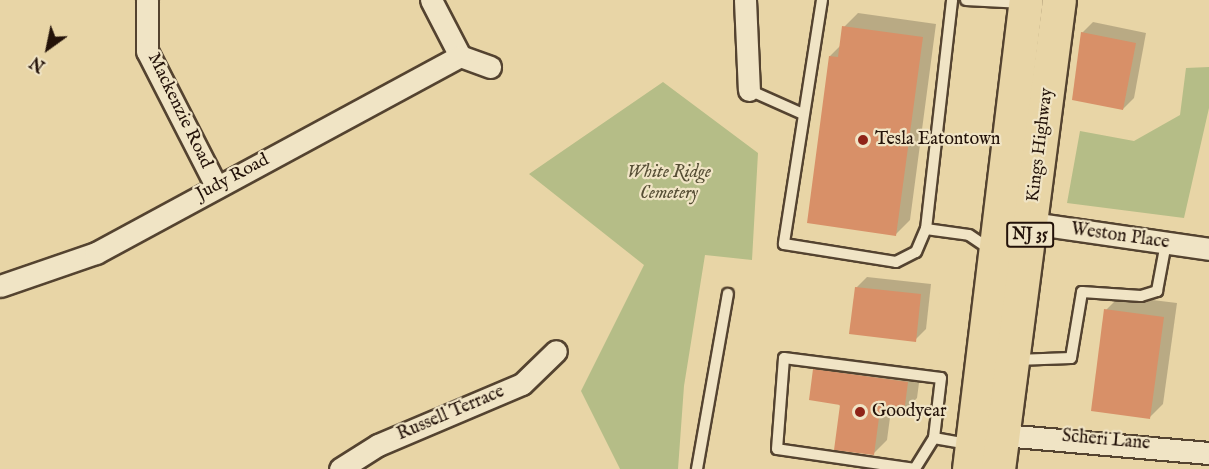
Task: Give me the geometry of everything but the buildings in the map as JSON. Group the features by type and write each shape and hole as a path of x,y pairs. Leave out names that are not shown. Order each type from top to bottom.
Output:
{"main road":[{"name":"Kings Highway","path":"998,469 1059,0"},
{"name":"Kings Highway","path":"970,457 1026,2"}],"street":[{"name":"Mackenzie Road","path":"147,0 147,51 216,186"},
{"path":"431,0 460,56 490,67"},
{"path":"745,0 749,90"},
{"name":"Judy Road","path":"0,286 96,253 216,186 460,56"},
{"name":"Weston Place","path":"1031,223 1209,249"},
{"name":"Russell Terrace","path":"340,469 378,445 522,384 556,351"},
{"name":"Scheri Lane","path":"1003,435 1209,453"}],"lane":[{"path":"822,0 784,244 896,262 909,260 926,229 952,0"},
{"path":"966,0 1026,2"},
{"path":"749,90 803,114"},
{"path":"926,229 969,235 995,253"},
{"path":"1013,360 1071,358 1082,292 1141,296 1156,291 1166,243"},
{"path":"697,469 728,294"},
{"path":"784,358 941,378 934,438 915,469 777,449 784,358"},
{"path":"934,438 970,457"}],"green space":[{"path":"1209,67 1209,108 1184,218 1067,203 1080,131 1134,141 1180,115 1186,68"},
{"name":"White Ridge Cemetery","path":"663,82 758,153 752,260 705,255 684,386 678,469 620,469 581,391 644,265 529,174"}],"place":[{"name":"Tesla Eatontown","path":"863,140"},
{"name":"Goodyear","path":"860,412"}]}
